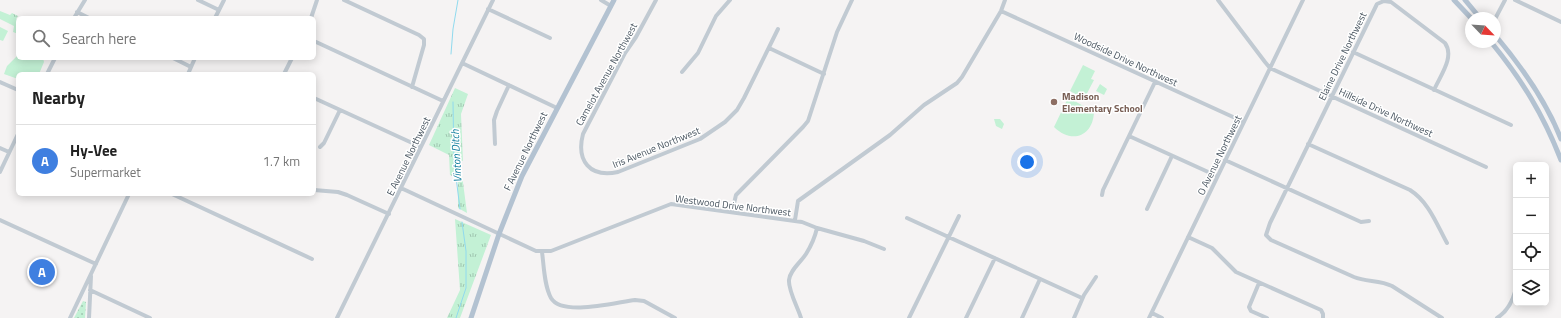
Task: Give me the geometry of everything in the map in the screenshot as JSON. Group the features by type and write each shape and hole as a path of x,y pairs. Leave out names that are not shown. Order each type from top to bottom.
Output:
{"main road":[{"name":"F Avenue Northwest","path":"471,318 499,234 522,176 614,0"},
{"path":"1454,0 1465,12"},
{"path":"1464,0 1475,12"},
{"path":"1501,43 1536,91 1561,140"},
{"path":"1496,48 1520,79 1540,112 1561,160"}],"street":[{"path":"75,16 85,0"},
{"path":"198,0 219,10"},
{"path":"216,16 224,0"},
{"path":"312,16 317,0"},
{"path":"344,0 419,35 424,39 424,45 412,87"},
{"name":"E Avenue Northwest","path":"338,318 493,0"},
{"path":"601,0 611,6"},
{"name":"Camelot Avenue Northwest","path":"600,173 591,169 584,162 580,144 583,134 625,53 636,37 656,0"},
{"path":"682,72 702,46 716,16 730,0"},
{"path":"732,212 736,195 808,121 837,32 852,0"},
{"name":"Westwood Drive Northwest","path":"542,252 551,251 672,204 795,220 798,201 803,196 890,135 924,105 957,83 1001,11 1005,0"},
{"name":"Hillside Drive Northwest","path":"1218,0 1270,68 1486,167"},
{"name":"O Avenue Northwest","path":"1150,316 1303,0"},
{"path":"1499,12 1505,0"},
{"path":"1515,0 1561,22"},
{"name":"Elaine Drive Northwest","path":"1434,90 1448,59 1449,48 1445,43 1391,2 1381,2 1374,7 1266,232 1267,237 1354,277 1366,281 1383,282 1392,286 1442,318"},
{"path":"488,9 550,38"},
{"name":"Woodside Drive Northwest","path":"1001,11 1244,122"},
{"path":"77,12 85,16"},
{"name":"Iris Avenue Northwest","path":"600,173 609,174 618,172 700,139 725,122 737,110 778,29"},
{"path":"316,42 443,101"},
{"path":"769,48 824,74"},
{"path":"1353,52 1510,125"},
{"path":"48,72 54,60"},
{"path":"177,60 191,67"},
{"path":"189,72 194,60"},
{"path":"285,72 291,60"},
{"path":"462,63 557,108"},
{"path":"0,82 16,89"},
{"path":"1102,195 1103,190 1155,82"},
{"path":"495,144 494,120 509,85"},
{"path":"316,99 421,147"},
{"path":"320,146 324,143 340,110"},
{"path":"1129,136 1217,176"},
{"path":"0,172 16,138"},
{"path":"1308,144 1418,195 1428,208 1447,244"},
{"path":"0,148 9,152"},
{"path":"1147,209 1172,156"},
{"path":"1225,160 1362,222 1369,221"},
{"path":"402,188 536,251 542,252 548,289 552,299 560,306 568,308 581,307 635,300 644,301 675,318"},
{"path":"316,190 338,192 389,214"},
{"path":"70,318 128,196"},
{"path":"176,196 312,259"},
{"path":"909,318 959,216"},
{"path":"907,218 1082,298"},
{"path":"0,220 96,264"},
{"path":"795,220 884,249"},
{"path":"801,318 790,288 789,280 791,273 806,254 812,243 817,228"},
{"path":"1188,237 1212,248 1236,272 1321,310 1324,314 1322,318"},
{"path":"966,318 995,258"},
{"path":"89,318 91,275"},
{"path":"1074,318 1082,298 1096,277"},
{"path":"1022,318 1040,279"},
{"path":"1259,283 1249,307 1251,311 1266,318"},
{"path":"90,290 150,318"},
{"path":"1497,318 1509,307 1513,300"},
{"path":"1150,316 1162,318"}],"green space":[{"path":"0,11 10,15 12,13 18,16 16,16 16,33 13,32 14,26 0,19"},
{"path":"0,27 8,31 3,41 0,40"},
{"path":"16,57 16,60 44,60 44,62 40,72 16,72 16,78 4,74 7,66"},
{"path":"1083,65 1095,71 1091,79 1094,80 1084,99 1070,91"},
{"path":"1100,84 1107,89 1104,95 1096,91"},
{"path":"455,88 468,94 461,114 463,161 460,160 467,213 458,208 458,178 450,175 449,155 429,145"},
{"path":"1071,99 1094,112 1093,121 1090,127 1080,135 1074,136 1067,135 1054,127 1067,100"},
{"path":"994,119 1000,119 1004,124 1002,129 996,126"},
{"path":"455,219 491,235 460,318 447,318 460,290"},
{"path":"83,301 86,302 85,318 74,318"}],"waterway":[{"name":"Vinton Ditch","path":"451,54 453,29 458,0"},
{"name":"Vinton Ditch","path":"453,102 454,161 460,209"},
{"name":"Vinton Ditch","path":"456,318 466,288 466,251 462,222"}],"place":[{"name":"Madison Elementary School","path":"1054,102"},
{"name":"Hy-Vee","path":"42,272"}]}
